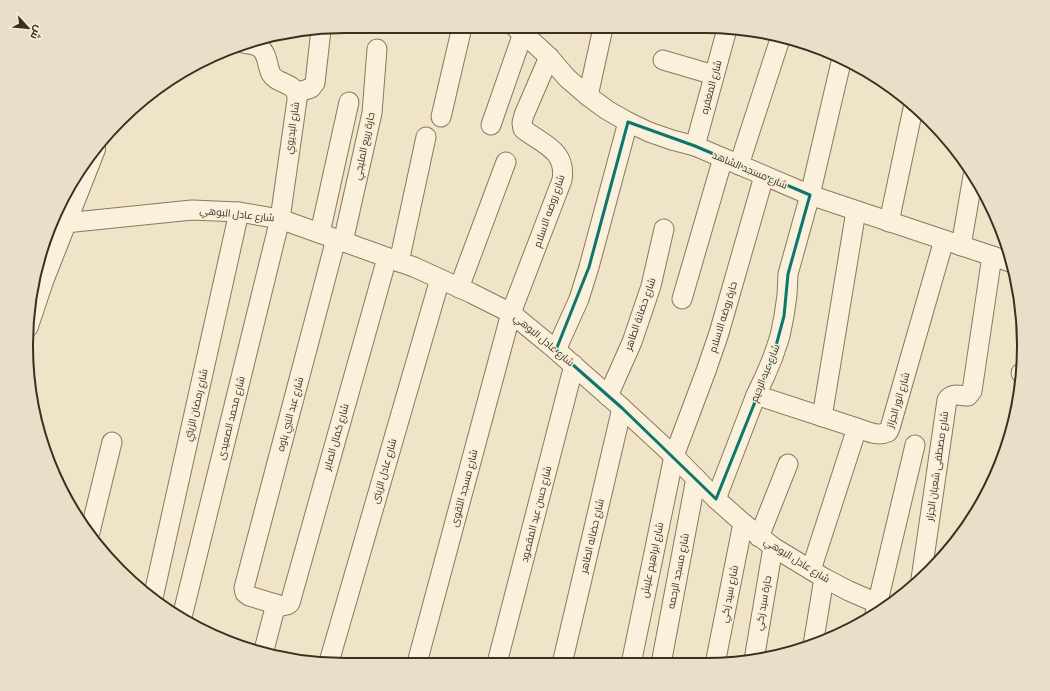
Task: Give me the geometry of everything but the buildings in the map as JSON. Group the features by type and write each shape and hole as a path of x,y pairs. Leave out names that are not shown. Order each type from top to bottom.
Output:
{"street":[{"path":"441,117 461,33"},
{"path":"491,125 518,33"},
{"name":"شارع مسجد الشاهد","path":"522,33 588,96 607,110 649,132 695,146 810,195 1005,260"},
{"path":"588,96 602,33"},
{"path":"296,93 311,88 315,83 320,34"},
{"name":"شارع المغفره","path":"695,146 726,34"},
{"path":"682,299 731,162 779,42"},
{"name":"شارع البديوي","path":"257,46 265,54 272,75 294,89 297,100 280,219"},
{"name":"حارة ربيع المليجي","path":"333,238 372,113 377,49"},
{"name":"شارع روضه الاسلام","path":"511,313 562,180 564,171 558,155 552,149 523,129 522,123 549,57"},
{"path":"663,60 714,75"},
{"name":"شارع عبد الرحيم","path":"716,499 756,395 774,357 784,316 788,274 810,195 841,64"},
{"path":"333,238 349,102"},
{"path":"889,222 912,112"},
{"path":"556,350 579,299 628,122"},
{"path":"393,260 426,137"},
{"path":"459,288 506,162"},
{"path":"41,276 84,175"},
{"name":"حارة روضه الاسلام","path":"674,456 719,333 764,176"},
{"path":"953,243 972,184"},
{"name":"شارع عادل البوهي","path":"65,223 192,210 239,212 280,219 414,267 440,279 511,313 622,408 674,456 716,499 766,542 818,574 876,606"},
{"path":"822,417 856,211"},
{"name":"شارع رمضان الزيتي","path":"154,592 239,212"},
{"name":"شارع محمد الصعيدى","path":"183,612 280,219"},
{"name":"شارع حضانة الطاهر","path":"608,396 632,342 651,286 664,229"},
{"name":"شارع عبد النبي باوه","path":"276,604 249,596 245,593 244,588 333,238"},
{"name":"شارع انور الجزاز","path":"857,428 880,435 888,432 953,243"},
{"name":"شارع مصطفى شعبان الجزار","path":"922,569 947,400 952,395 968,396 972,391 992,256"},
{"name":"شارع كمال الصابر","path":"276,604 285,605 290,603 393,260"},
{"name":"شارع عادل الزينى","path":"330,657 440,279"},
{"name":"شارع مسجد التقوى","path":"417,658 511,313"},
{"name":"شارع حسن عبد المقصود","path":"498,658 574,366"},
{"path":"756,395 857,428 818,574 813,638"},
{"name":"شارع حضانه الطاهر","path":"563,658 622,408"},
{"path":"91,527 112,442"},
{"path":"881,603 914,445"},
{"name":"شارع ابراهيم عليش","path":"632,658 674,456"},
{"name":"حارة سيد زكي","path":"755,654 766,542 788,464"},
{"name":"شارع مسجد الرحمه","path":"662,658 696,478"},
{"name":"شارع سيد زكي","path":"716,657 743,523"},
{"path":"265,647 276,604"}],"highlighted area":[{"path":"628,122 695,146 810,195 788,274 784,316 773,357 716,499 622,408 556,350 589,267"}]}
